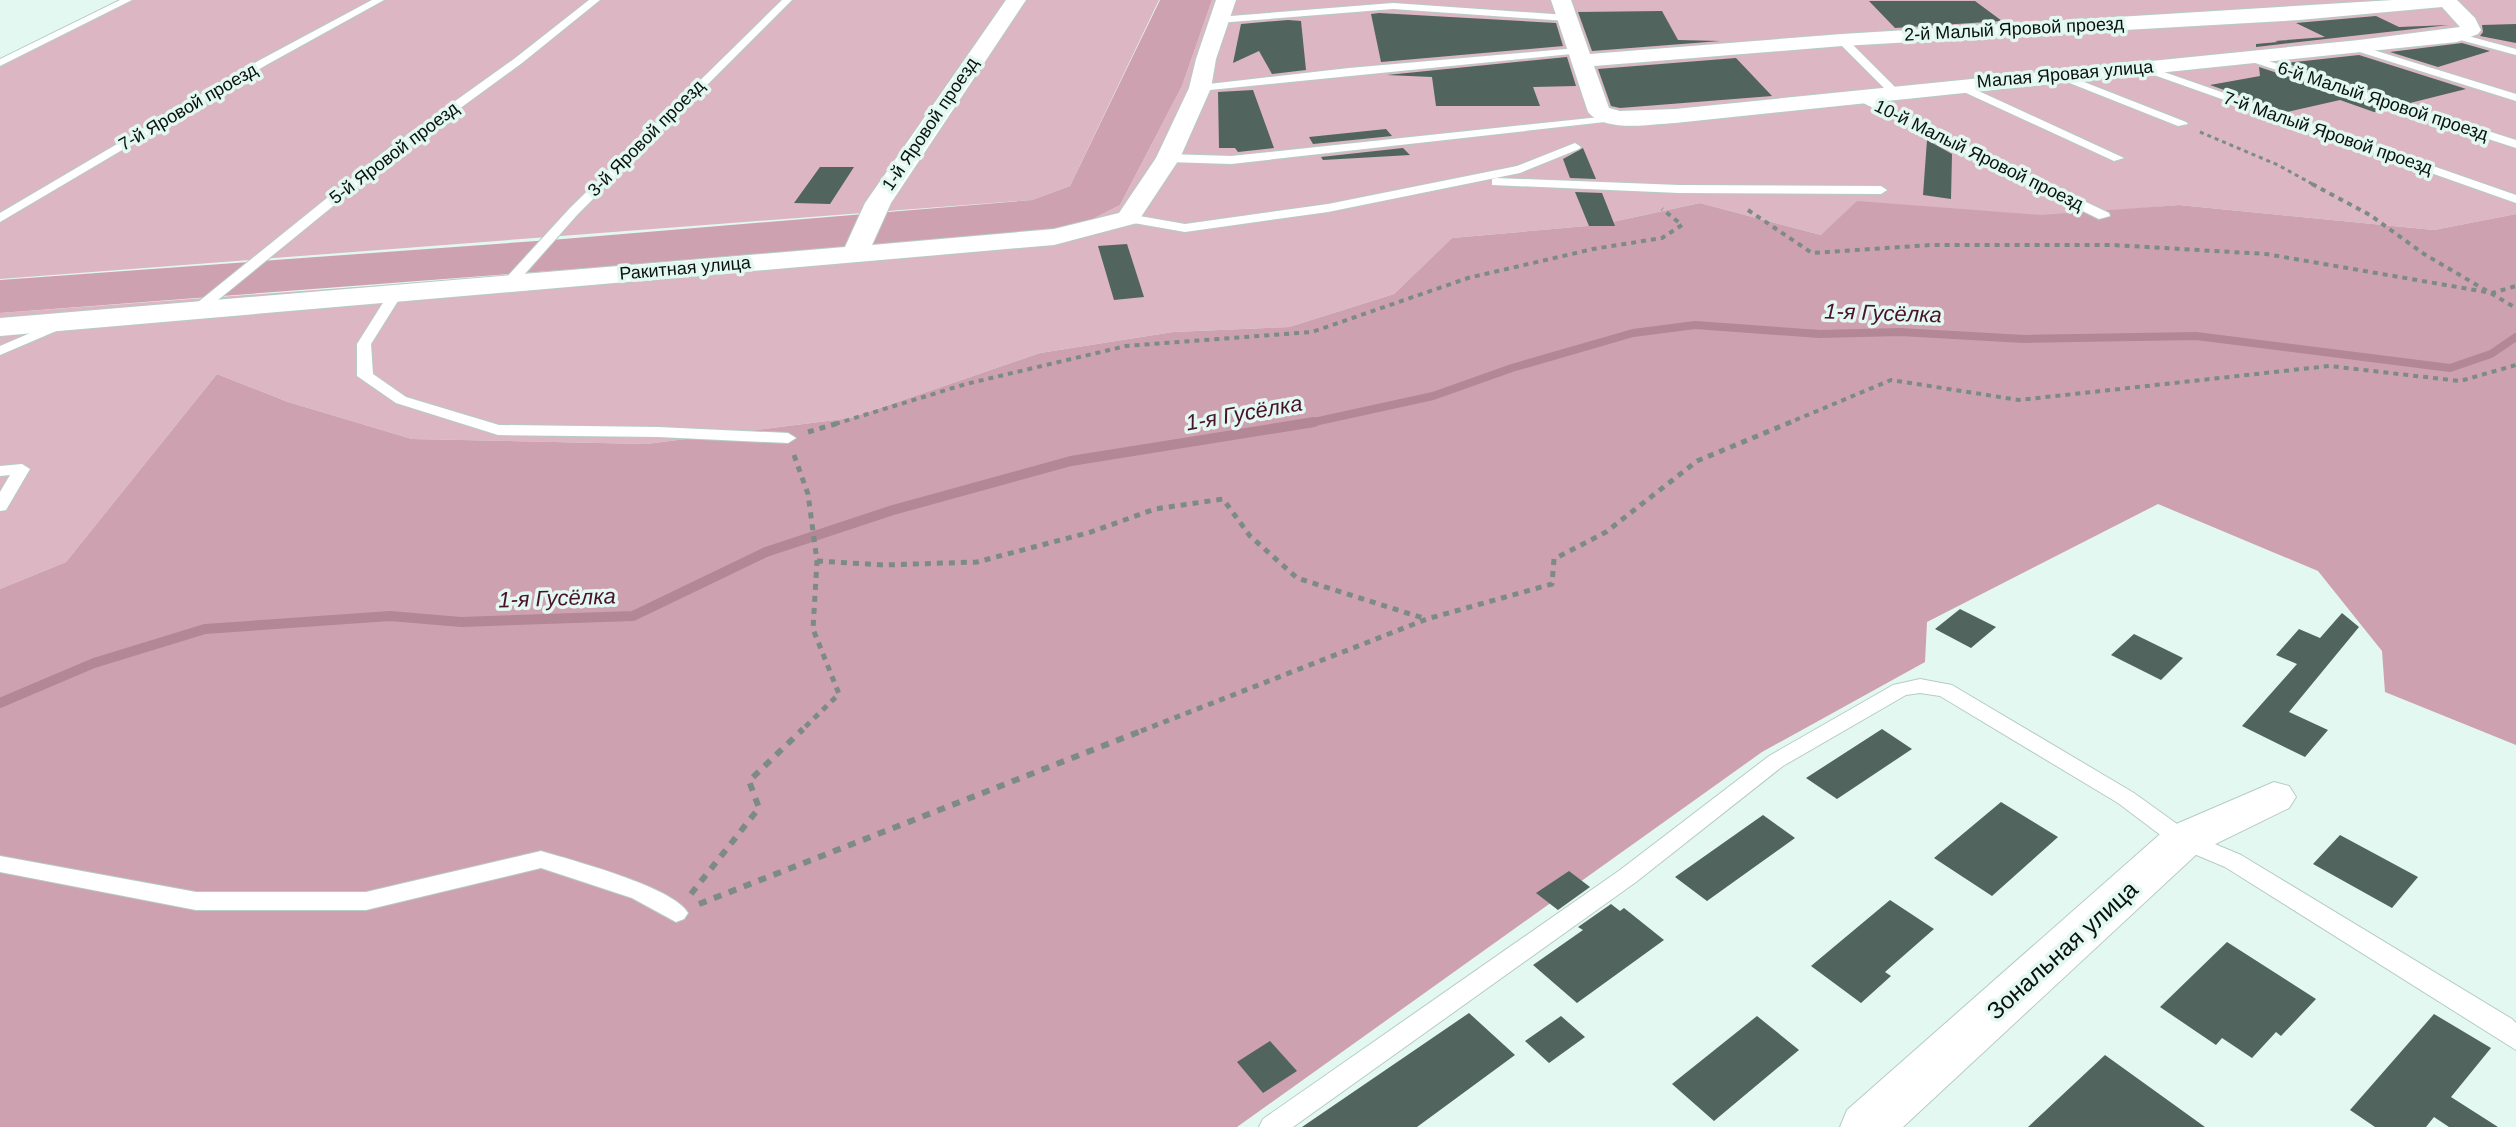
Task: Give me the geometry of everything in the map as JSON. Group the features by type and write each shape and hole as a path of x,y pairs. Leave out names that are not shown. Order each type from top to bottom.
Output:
{"street":[{"name":"1-й Яровой проезд","path":"855,254 878,203 1016,0"},
{"path":"2446,1 2468,22 2471,30 2457,36"},
{"name":"2-й Малый Яровой проезд","path":"1579,56 2299,14 2446,1"},
{"path":"1564,9 1599,112 1619,118"},
{"path":"1128,218 1168,158 1200,88 1222,10"},
{"name":"Малая Яровая улица","path":"1619,118 1675,116 1955,84 2457,36"},
{"name":"Ракитная улица","path":"0,327 1054,237 1128,218"},
{"name":"Зональная улица","path":"1866,1127 2183,840 2274,797"}],"lane":[{"path":"0,63 127,0"},
{"name":"7-й Яровой проезд","path":"0,218 227,84 379,0"},
{"name":"5-й Яровой проезд","path":"197,310 388,155 518,61 595,0"},
{"name":"3-й Яровой проезд","path":"510,282 574,211 787,0"},
{"path":"1222,10 1393,6 1564,9"},
{"path":"2457,36 2516,52"},
{"path":"1842,40 1862,56 1893,91"},
{"path":"2354,47 2516,98"},
{"path":"1200,88 1349,71 1579,56"},
{"name":"6-й Малый Яровой проезд","path":"2250,58 2516,144"},
{"name":"7-й Малый Яровой проезд","path":"2141,67 2516,199"},
{"path":"2056,74 2182,124"},
{"path":"1955,84 2118,158"},
{"name":"10-й Малый Яровой проезд","path":"1855,95 2104,216"},
{"path":"1168,158 1231,160 1619,118"},
{"path":"1128,218 1185,228 1328,208 1520,169 1575,147"},
{"path":"1466,182 1881,190"},
{"path":"396,293 364,344 365,376 401,400 498,430 658,432 788,438"},
{"path":"0,351 63,323"},
{"path":"0,471 22,469 0,506"},
{"path":"1272,1127 1628,876 1776,761 1900,690 1920,686 1945,690 2126,798 2183,840 2233,861 2503,1026 2516,1039"},
{"path":"0,864 196,901 366,901 541,859 640,892 676,913"}],"path":[{"path":"2182,124 2291,172 2370,215 2424,254 2516,308"},
{"path":"676,913 759,808 749,781 839,694 813,629 817,561 808,494 788,438 966,384 1126,346 1312,332 1468,278 1593,249 1662,238 1682,225 1665,211 1618,185"},
{"path":"1747,210 1812,253 1931,245 2113,245 2266,254 2492,293 2516,286"},
{"path":"676,913 1427,619 1552,584 1554,559 1606,532 1697,461 1891,380 2019,400 2329,366 2460,381 2516,365"},
{"path":"817,561 884,565 977,562 1091,532 1155,509 1223,499 1250,536 1297,578 1427,619"}],"shaded area":[{"path":"132,0 1159,0 1070,186 1032,200 0,279 0,65"},
{"path":"1160,0 1212,0 1182,86 1120,205 1083,224 1048,233 0,313 0,280 551,240 1032,200 1070,186"},
{"path":"1212,0 2516,0 2516,214 2434,230 2179,205 1821,235 1700,203 1598,225 1452,238 1394,294 1289,327 1173,332 1040,353 851,418 646,444 412,439 288,402 217,374 66,562 0,589 0,313 507,276 1083,224 1120,205 1182,86"},
{"path":"1857,201 2041,215 2179,205 2434,230 2516,214 2516,745 2385,692 2382,651 2318,571 2158,504 1927,622 1925,662 1762,752 1237,1127 0,1127 0,589 66,562 217,374 288,402 412,439 646,444 851,418 1040,353 1173,332 1289,327 1394,294 1452,238 1598,225 1700,203 1821,235"}],"building":[{"path":"1869,1 1975,1 2002,21 1895,28"},
{"path":"1662,11 1678,40 1720,41 1592,51 1578,12"},
{"path":"1371,14 1556,23 1563,46 1381,62"},
{"path":"2376,16 2399,27 2449,25 2256,47 2256,44 2278,42 2275,41 2325,37 2296,23"},
{"path":"1301,21 1306,70 1272,74 1259,51 1233,63 1241,24"},
{"path":"2516,24 2516,43 2480,36 2482,25"},
{"path":"2462,43 2490,51 2438,67 2390,52"},
{"path":"2359,55 2466,89 2410,103 2285,63"},
{"path":"1567,57 1576,86 1533,87 1540,106 1436,106 1432,77 1387,75"},
{"path":"1736,58 1772,96 1620,108 1611,106 1598,69"},
{"path":"2259,67 2387,109 2374,112 2340,100 2287,112 2210,85 2260,76"},
{"path":"1253,90 1274,148 1238,152 1235,148 1219,148 1218,92"},
{"path":"1386,129 1392,136 1313,144 1309,137"},
{"path":"1927,140 1952,154 1951,199 1923,195"},
{"path":"1403,148 1410,155 1323,160 1321,157"},
{"path":"1583,148 1596,179 1570,178 1563,159"},
{"path":"820,167 854,167 830,204 794,203"},
{"path":"1575,192 1602,193 1615,226 1589,226"},
{"path":"1127,244 1144,297 1114,300 1098,246"},
{"path":"1960,609 1996,627 1971,648 1935,629"},
{"path":"2342,613 2359,627 2289,712 2328,730 2305,757 2242,726 2297,664 2276,655 2299,629 2320,638"},
{"path":"2134,634 2183,658 2161,680 2111,655"},
{"path":"1882,729 1912,749 1837,799 1806,778"},
{"path":"2001,802 2058,837 1992,896 1934,858"},
{"path":"1763,815 1795,838 1707,901 1675,877"},
{"path":"2340,835 2418,877 2392,908 2313,864"},
{"path":"1569,871 1590,887 1558,910 1536,893"},
{"path":"1890,900 1934,929 1885,972 1891,976 1861,1003 1811,966"},
{"path":"1611,904 1620,911 1624,908 1664,940 1577,1003 1533,965 1583,930 1578,927"},
{"path":"2227,942 2316,999 2281,1036 2276,1032 2252,1058 2222,1038 2216,1045 2160,1007"},
{"path":"1469,1013 1515,1055 1417,1127 1302,1127"},
{"path":"2434,1014 2491,1048 2451,1097 2498,1127 2449,1127 2434,1117 2426,1127 2375,1127 2350,1110"},
{"path":"1561,1016 1585,1037 1549,1063 1525,1041"},
{"path":"1757,1016 1799,1050 1714,1121 1672,1084"},
{"path":"1270,1041 1297,1071 1263,1093 1237,1062"},
{"path":"2105,1055 2205,1127 2028,1127"}],"waterway":[{"name":"1-я Гусёлка","path":"1305,424 1433,396 1512,368 1633,333 1695,325 1820,334 1900,332 2024,339 2196,336 2450,368 2491,354 2516,337"},
{"name":"1-я Гусёлка","path":"0,703 94,663 205,629 390,616 461,622 633,616 766,552 893,510 1071,461 1314,422"}]}
